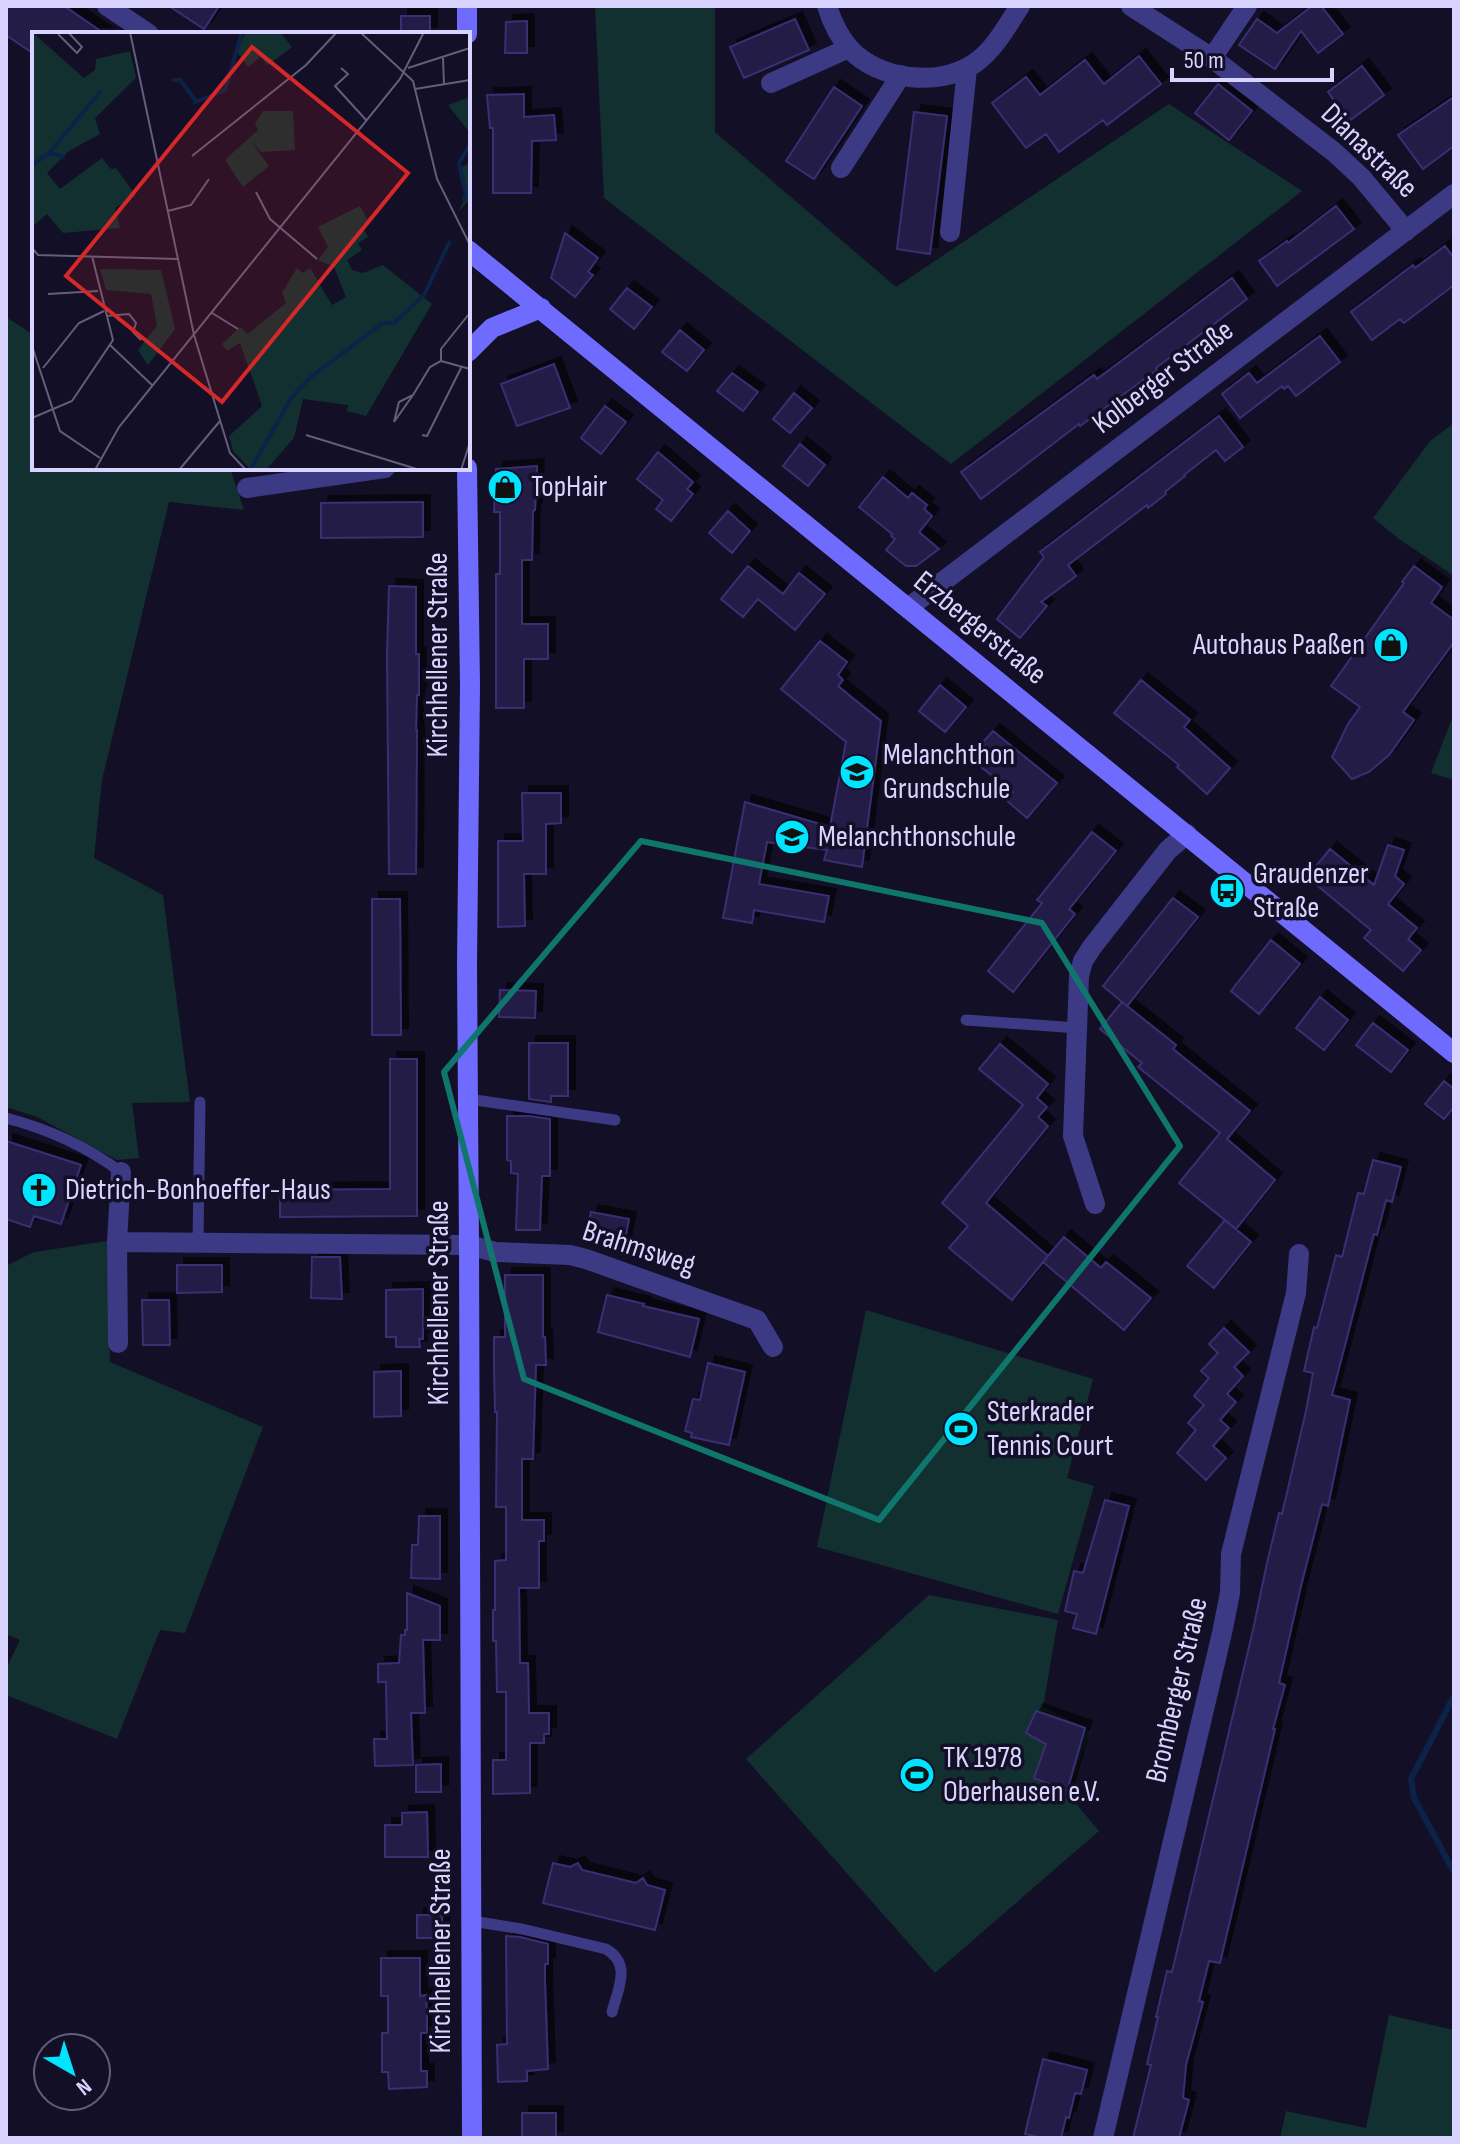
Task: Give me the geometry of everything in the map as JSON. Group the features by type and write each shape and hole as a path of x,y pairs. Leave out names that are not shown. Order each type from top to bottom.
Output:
{"main road":[{"path":"467,6 467,32"},
{"name":"Erzbergerstraße","path":"470,252 1454,1053"},
{"path":"470,350 492,328 541,308"},
{"name":"Kirchhellener Straße","path":"467,470 472,2138"}],"street":[{"path":"107,6 146,32"},
{"path":"827,6 836,29 848,47 872,66 901,75 931,77 967,69 985,55 1020,6"},
{"name":"Dianastraße","path":"1131,6 1212,58 1348,164 1406,231"},
{"path":"1212,58 1247,6"},
{"path":"771,83 848,47"},
{"path":"950,232 967,69"},
{"path":"841,168 901,75"},
{"name":"Kolberger Straße","path":"908,608 1454,194"},
{"path":"247,488 371,470"},
{"path":"1095,1204 1073,1136 1079,976 1083,961 1092,947 1168,850 1187,834"},
{"path":"118,1343 117,1242 121,1172"},
{"name":"Brahmsweg","path":"117,1242 469,1245 495,1252 570,1255 757,1320 773,1347"},
{"name":"Bromberger Straße","path":"1103,2138 1222,1633 1230,1593 1231,1554 1296,1293 1299,1254"}],"lane":[{"path":"966,1020 1077,1028"},
{"path":"468,1099 615,1120"},
{"path":"198,1243 200,1102"},
{"path":"6,1118 74,1141 121,1172"},
{"path":"472,1921 522,1929 606,1949 615,1954 620,1960 622,1974 612,2012"}],"highlighted area":[{"path":"641,841 1042,923 1180,1146 879,1520 524,1379 444,1072"}],"green space":[{"path":"595,6 715,6 715,132 896,287 1169,104 1302,191 951,464 604,198"},
{"path":"6,317 32,334 32,470 231,470 244,510 169,502 102,780 94,858 163,895 190,1102 132,1103 139,1158 117,1160 37,1117 6,1107"},
{"path":"1454,423 1454,576 1373,518 1430,441"},
{"path":"1454,713 1454,780 1431,773"},
{"path":"107,1241 110,1362 263,1427 185,1633 160,1630 117,1739 6,1695 6,1669 20,1640 6,1634 6,1266 34,1252"},
{"name":"Sterkrader Tennis Court","path":"866,1310 1093,1379 1067,1478 1094,1486 1058,1614 817,1547"},
{"name":"TK 1978 Oberhausen e.V.","path":"929,1595 1058,1620 1043,1707 1091,1731 1067,1793 1099,1831 935,1973 746,1759"},
{"path":"1389,2015 1454,2030 1454,2138 1280,2138 1286,2111 1366,2128"}],"building":[{"path":"6,6 64,6 102,32 32,32 32,53 6,35"},
{"path":"169,6 219,6 204,29"},
{"path":"1312,6 1321,6 1343,34 1318,53 1301,31 1275,69 1239,45 1257,19 1277,33"},
{"path":"401,16 430,16 430,32 401,32"},
{"path":"795,19 809,50 744,78 730,47"},
{"path":"527,21 527,53 505,53 506,22"},
{"path":"1139,56 1161,84 1107,125 1103,120 1059,152 1046,134 1026,148 992,103 1026,77 1040,95 1085,60 1104,84"},
{"path":"1362,66 1384,95 1349,121 1328,92"},
{"path":"1218,84 1252,111 1229,140 1195,113"},
{"path":"834,87 862,106 814,179 786,161"},
{"path":"524,94 524,117 554,115 556,140 532,141 531,193 493,193 493,128 490,128 487,95"},
{"path":"1454,97 1454,146 1423,169 1398,135"},
{"path":"914,112 947,116 930,254 897,249"},
{"path":"1336,206 1354,229 1277,286 1259,261"},
{"path":"565,233 598,258 588,272 593,275 575,297 551,278"},
{"path":"1445,246 1454,258 1454,285 1404,323 1400,319 1372,340 1351,312 1413,265 1415,268"},
{"path":"1232,278 1247,299 1157,370 1079,424 981,499 961,472 1094,375 1097,379"},
{"path":"627,288 652,307 634,329 610,309"},
{"path":"680,330 704,350 687,371 662,352"},
{"path":"1320,336 1340,362 1296,396 1288,386 1284,389 1282,386 1240,418 1222,394 1249,373 1257,383"},
{"path":"554,364 570,408 517,426 501,384"},
{"path":"732,373 758,392 743,411 717,391"},
{"path":"794,393 812,408 790,433 773,419"},
{"path":"605,406 626,422 601,454 581,438"},
{"path":"1219,416 1243,447 1225,461 1216,450 1148,508 1147,505 1068,565 1076,576 1041,602 1047,606 1020,638 997,619 1044,557 1040,552"},
{"path":"800,444 825,465 808,486 783,466"},
{"path":"658,452 693,482 687,489 693,494 671,521 656,509 663,500 637,479"},
{"path":"537,466 532,560 522,560 522,624 548,624 548,659 524,659 524,708 496,708 496,574 500,574 500,512 494,512 496,469"},
{"path":"883,477 908,498 912,493 927,505 924,509 932,516 919,532 939,549 916,566 906,566 886,550 895,539 892,534 859,507"},
{"path":"423,502 423,537 321,538 321,503"},
{"path":"728,511 750,531 732,553 709,533"},
{"path":"748,566 783,594 799,573 825,594 795,630 758,599 743,617 721,599"},
{"path":"1414,566 1442,587 1431,603 1454,620 1454,642 1403,712 1414,720 1389,755 1369,772 1352,779 1332,757 1360,707 1331,686"},
{"path":"389,586 416,587 419,695 416,730 416,874 389,874"},
{"name":"Melanchthon Grundschule","path":"820,641 847,662 838,675 843,680 838,686 881,721 862,867 824,860 827,850 767,842 759,884 829,896 824,922 754,910 752,923 723,918 745,802 830,827 846,742 781,689"},
{"path":"1141,680 1190,720 1184,727 1230,768 1207,794 1177,767 1179,765 1114,713"},
{"path":"940,685 966,707 945,732 919,711"},
{"path":"993,731 1057,783 1027,818 1006,800 1013,792 981,767 994,752 982,743"},
{"path":"522,793 561,793 561,823 546,824 546,874 524,874 525,926 498,927 498,841 523,841"},
{"path":"1092,832 1116,851 1069,909 1075,914 1013,992 988,971 1042,903 1037,900"},
{"path":"1388,845 1404,850 1395,876 1404,884 1388,904 1417,928 1408,939 1421,950 1403,971 1364,938 1371,930 1307,877 1330,849 1374,885"},
{"path":"1173,898 1198,917 1127,1006 1103,986"},
{"path":"372,899 400,899 401,1035 372,1035"},
{"path":"1271,940 1300,964 1259,1014 1231,991"},
{"path":"500,990 536,991 535,1018 499,1017"},
{"path":"1320,997 1348,1020 1324,1050 1296,1028"},
{"path":"1122,1002 1176,1045 1173,1049 1250,1111 1227,1139 1275,1180 1236,1229 1179,1183 1220,1133 1138,1067 1142,1063 1100,1029"},
{"path":"1373,1023 1408,1050 1391,1072 1356,1045"},
{"path":"529,1043 568,1043 568,1096 551,1096 551,1102 529,1099"},
{"path":"1000,1044 1048,1084 1037,1098 1047,1107 1038,1117 1048,1126 986,1203 1048,1256 1012,1300 949,1248 968,1226 942,1203 1023,1105 979,1069"},
{"path":"390,1059 417,1059 417,1216 280,1217 280,1190 390,1189"},
{"path":"1444,1081 1454,1089 1454,1107 1444,1119 1425,1104"},
{"path":"507,1116 550,1119 550,1176 542,1176 540,1230 516,1230 518,1174 511,1173 511,1161 507,1160"},
{"name":"Dietrich-Bonhoeffer-Haus","path":"6,1141 81,1165 61,1224 34,1216 30,1227 6,1219"},
{"path":"1373,1160 1401,1167 1392,1202 1386,1200 1377,1235 1374,1234 1332,1395 1350,1400 1328,1506 1322,1504 1300,1590 1279,1683 1285,1685 1220,1963 1209,1961 1199,2001 1203,2002 1186,2065 1183,2098 1189,2100 1179,2138 1133,2138 1151,2065 1147,2064 1156,2017 1167,1971 1172,1972 1267,1563 1306,1411 1313,1373 1304,1371 1314,1327 1317,1328 1336,1255 1342,1257 1358,1193 1364,1194"},
{"path":"591,1212 629,1219 624,1245 586,1238"},
{"path":"1225,1220 1251,1242 1214,1288 1187,1266"},
{"path":"1064,1237 1101,1268 1106,1262 1151,1298 1124,1330 1043,1262"},
{"path":"312,1257 340,1257 342,1299 311,1298"},
{"path":"177,1265 222,1265 222,1292 177,1293"},
{"path":"505,1275 543,1275 546,1365 536,1365 533,1459 522,1459 522,1520 544,1520 544,1541 539,1541 539,1588 519,1588 520,1663 528,1663 529,1713 549,1713 549,1734 544,1734 544,1743 530,1743 530,1793 493,1794 493,1760 506,1760 506,1692 497,1692 496,1641 493,1641 495,1561 506,1560 506,1507 496,1507 494,1365 494,1337 505,1337"},
{"path":"423,1289 423,1339 419,1339 420,1347 396,1347 396,1337 386,1337 386,1290"},
{"path":"607,1295 699,1319 690,1357 598,1332"},
{"path":"142,1300 169,1300 170,1345 143,1345"},
{"path":"1224,1328 1249,1352 1234,1367 1243,1376 1227,1394 1236,1402 1220,1420 1229,1428 1213,1446 1226,1458 1206,1480 1177,1453 1196,1430 1188,1423 1204,1405 1194,1396 1209,1378 1201,1371 1218,1353 1209,1344"},
{"path":"708,1363 745,1372 729,1445 691,1437 692,1433 685,1431 693,1399 700,1400"},
{"path":"401,1371 401,1416 374,1417 374,1372"},
{"path":"1105,1500 1129,1506 1096,1634 1073,1628 1077,1614 1065,1611 1074,1571 1083,1573"},
{"path":"419,1516 440,1516 440,1579 411,1578 412,1545 418,1545"},
{"path":"407,1593 440,1606 440,1640 423,1640 425,1713 411,1713 413,1765 375,1766 374,1739 387,1739 386,1682 378,1682 378,1664 399,1663 401,1635 405,1635 407,1630"},
{"path":"1036,1711 1085,1728 1067,1791 1034,1778 1046,1744 1026,1733"},
{"path":"441,1764 441,1792 416,1792 416,1765"},
{"path":"427,1812 428,1857 385,1857 385,1825 402,1825 402,1813"},
{"path":"553,1863 570,1867 578,1863 582,1870 636,1883 643,1878 647,1885 665,1890 655,1930 543,1903"},
{"path":"417,1915 442,1915 442,1938 417,1938"},
{"path":"506,1936 548,1944 545,1981 548,2069 527,2071 527,2081 498,2082 497,2045 507,2044"},
{"path":"381,1958 420,1958 420,1996 426,1995 427,2014 427,2033 421,2033 421,2071 427,2071 427,2087 389,2089 388,2072 382,2072 382,2033 388,2033 388,1996 381,1996"},
{"path":"1043,2059 1087,2070 1081,2094 1075,2093 1061,2138 1025,2134"},
{"path":"522,2113 556,2113 556,2138 522,2138"}],"waterway":[{"path":"1454,1696 1411,1779 1414,1798 1454,1872"}],"place":[{"name":"TopHair","path":"505,487"},
{"name":"Autohaus Paaßen","path":"1391,645"},
{"name":"Melanchthon Grundschule","path":"857,772"},
{"name":"Melanchthonschule","path":"792,837"},
{"name":"Graudenzer Straße","path":"1227,891"},
{"name":"Dietrich-Bonhoeffer-Haus","path":"39,1190"},
{"name":"Sterkrader Tennis Court","path":"961,1429"},
{"name":"TK 1978 Oberhausen e.V.","path":"917,1775"}]}
